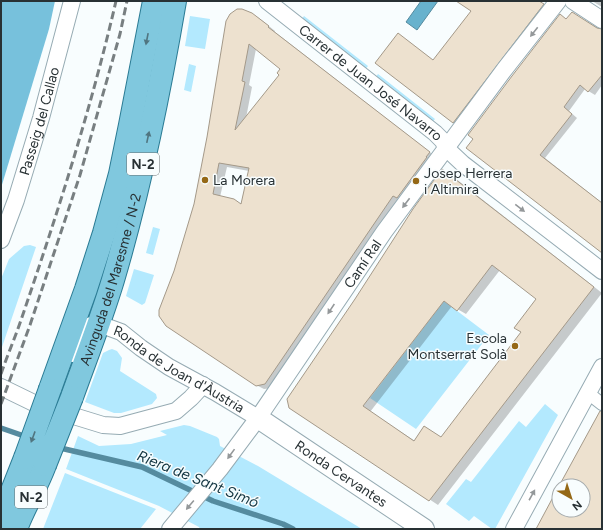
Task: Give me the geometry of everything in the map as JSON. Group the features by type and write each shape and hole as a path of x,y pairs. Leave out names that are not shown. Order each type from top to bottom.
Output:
{"main road":[{"name":"Avinguda del Maresme / N-2","path":"1,524 8,501 34,461 104,233 120,174 154,1"},
{"name":"Avinguda del Maresme / N-2","path":"55,396 99,324 113,281 128,228 149,136 165,60 175,1"},
{"path":"99,324 94,311 93,302 122,201 120,174"},
{"name":"Avinguda del Maresme / N-2","path":"16,529 37,485 34,461"}],"street":[{"name":"Passeig del Callao","path":"1,240 16,200 41,118 72,1"},
{"name":"Carrer de Juan José Navarro","path":"268,1 435,133 443,141 446,148 463,164 602,271"},
{"name":"Camí Ral","path":"174,525 220,469 258,418 384,232 504,70 558,1"},
{"path":"573,1 602,20"},
{"name":"Ronda de Joan d'Àustria","path":"99,324 121,332 169,367 203,385 258,418"},
{"path":"514,529 602,367"},
{"path":"1,387 55,396 78,418 103,425 120,426 176,411 203,385"},
{"path":"588,393 602,404"},
{"name":"Ronda Cervantes","path":"258,418 424,529"},
{"path":"4,529 34,461"}],"shaded area":[{"path":"1,1 55,1 49,29 1,188"},
{"path":"421,1 438,1 417,30 406,22"},
{"path":"190,16 210,19 205,49 185,46"},
{"path":"304,16 368,66 364,71 300,21"},
{"path":"189,64 196,66 191,92 184,90"},
{"path":"378,74 435,119 431,124 374,79"},
{"path":"153,227 160,229 153,255 146,253"},
{"path":"30,245 36,247 1,350 1,279 9,259 24,246"},
{"path":"134,269 154,275 145,303 142,305 126,296"},
{"path":"444,301 489,335 416,429 370,398"},
{"path":"112,349 117,351 122,358 120,371 156,394 157,398 152,404 121,413 114,413 85,402 103,353"},
{"path":"545,404 558,415 495,529 492,529 474,516 469,521 446,504 466,479 471,482 519,421 526,427"},
{"path":"184,425 217,437 219,439 220,446 258,466 362,529 200,529 199,527 159,506 66,469 78,436 99,446 131,444 167,435 160,431"},
{"path":"65,473 156,509 140,529 43,529"}],"building":[{"path":"456,1 539,1 544,4 453,123 375,63 398,33 433,60 471,11"},
{"path":"237,9 242,9 252,13 430,152 397,198 393,196 265,384 256,386 166,326 159,316 159,310 174,271 194,204 207,137 226,21 230,14","holes":["249,44 280,69 277,73 279,75 235,130 245,82 242,81","219,163 249,168 241,204 234,199 213,194"]},
{"path":"572,12 597,28 602,29 602,75 588,92 580,85 564,107 572,114 540,155 602,203 602,253 466,148 473,139 468,135 560,14 566,19"},
{"path":"442,169 594,287 429,501 289,408 287,399 355,299 413,209","holes":["492,265 536,299 514,328 521,332 441,437 424,426 414,441 363,406 444,301 457,311"]},
{"path":"600,411 602,411 602,529 536,529 551,501 551,518 591,518 591,478 563,478"}],"waterway":[{"name":"Riera de Sant Simó","path":"1,428 27,437"},
{"name":"Riera de Sant Simó","path":"56,447 142,467 213,501 283,524 293,529"}],"railway":[{"path":"1,374 19,327 73,162 96,82 116,1"},
{"path":"1,404 30,325 80,175 120,34 127,1"}],"place":[{"name":"La Morera","path":"205,180"},
{"name":"Josep Herrera i Altimira","path":"416,181"},
{"name":"Escola Montserrat Solà","path":"515,346"}]}
